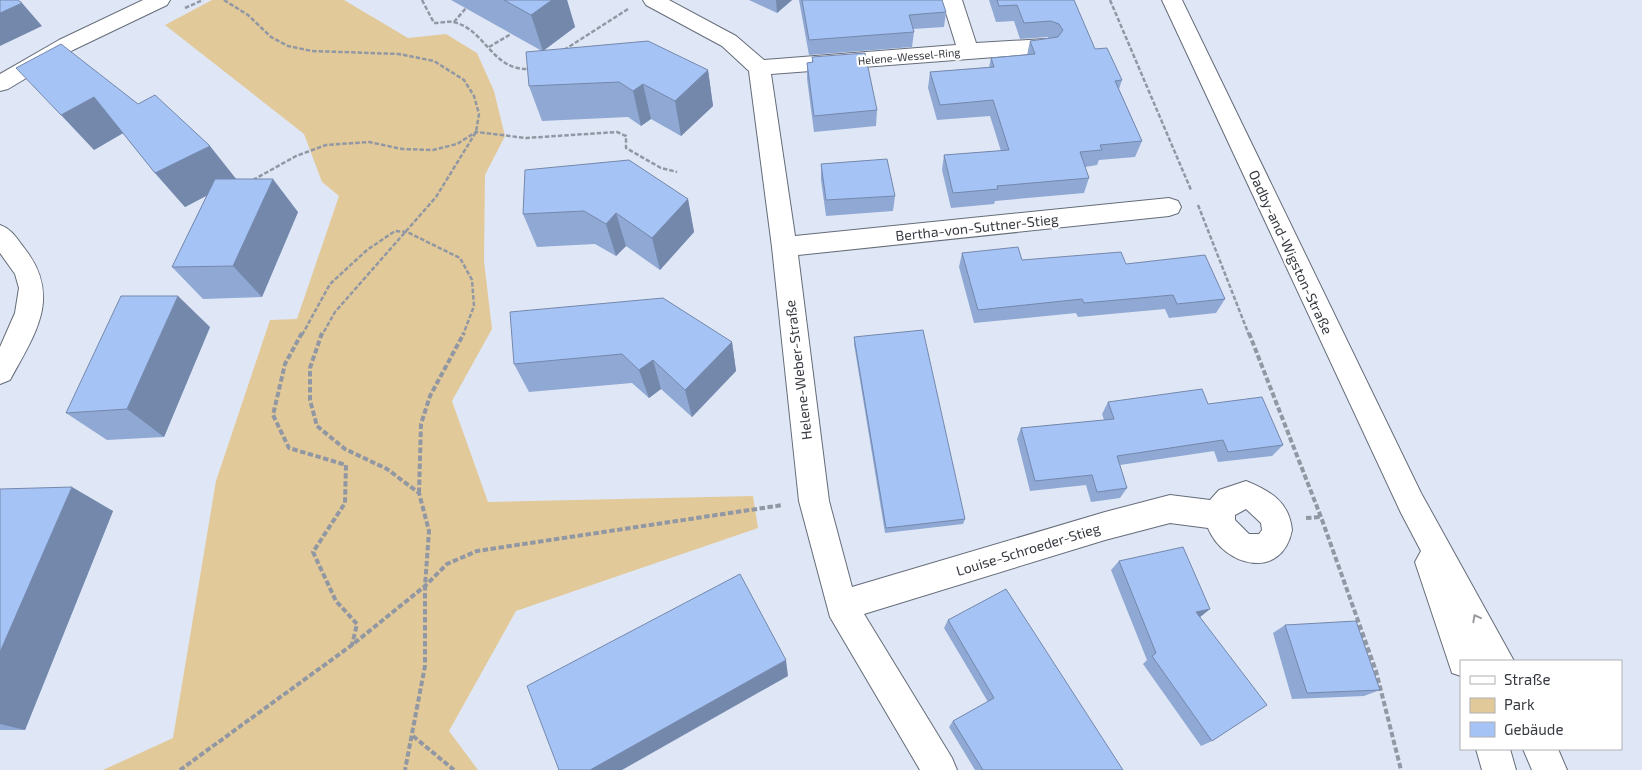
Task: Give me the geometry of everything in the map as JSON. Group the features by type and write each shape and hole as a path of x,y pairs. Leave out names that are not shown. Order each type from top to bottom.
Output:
{"street":[{"path":"0,84 66,45 160,0"},
{"name":"Helene-Wessel-Ring","path":"952,0 968,51"},
{"name":"Oadby-and-Wigston-Straße","path":"1172,0 1411,503 1497,660"},
{"path":"643,3 729,41 759,68"},
{"name":"Helene-Wessel-Ring","path":"759,68 1046,46"},
{"name":"Helene-Weber-Straße","path":"759,68 784,247 814,501 841,606 940,770"},
{"name":"Bertha-von-Suttner-Stieg","path":"784,247 1169,207"},
{"path":"0,235 28,277 32,296 18,339 0,372"},
{"name":"Oadby-and-Wigston-Straße","path":"1411,503 1464,660"},
{"name":"Louise-Schroeder-Stieg","path":"841,606 1104,526 1170,510 1218,515"},
{"path":"1493,750 1499,770"},
{"path":"1540,750 1550,770"}],"path":[{"path":"224,0 248,15 271,37 288,46 312,51 399,54 434,61 464,80 474,96 479,114 476,132 436,197 407,232 354,287 322,334 310,368 310,400 317,426 345,449 387,469 419,493"},
{"path":"422,0 434,23 454,22 480,37 490,47 493,56 506,65 524,70 531,69"},
{"path":"1110,0 1193,194"},
{"path":"562,51 643,3"},
{"path":"454,22 466,8"},
{"path":"490,47 511,34"},
{"path":"248,184 296,156 326,145 368,142 402,149 433,150 457,144 476,132 526,138 617,132 626,136 626,148 661,168 677,172"},
{"path":"1197,203 1324,526 1376,670 1401,770"},
{"path":"352,645 357,624 336,601 313,552 345,503 346,465 288,448 272,416 285,364 330,284 368,250 395,231 407,232 460,258 472,280 474,306 463,335 430,396 421,424 419,493 429,531 425,666 405,770"},
{"path":"180,770 352,645 426,586 446,564 477,551 814,501"},
{"path":"413,736 454,770"}],"green space":[{"path":"212,0 344,0 408,38 446,34 477,53 494,91 505,136 485,175 484,261 492,329 452,401 488,502 753,496 758,528 516,611 449,731 478,770 103,770 173,738 216,481 270,320 297,319 339,196 322,182 304,134 165,25"}],"building":[{"path":"0,0 18,0 22,3 0,13"},
{"path":"504,0 552,0 531,15"},
{"path":"802,0 942,0 946,12 909,15 914,32 809,40"},
{"path":"997,0 1074,0 1095,49 1107,48 1122,80 1115,81 1142,141 1100,145 1102,150 1080,152 1089,178 997,186 998,189 953,193 944,155 1009,150 993,100 940,105 930,72 994,67 991,58 1035,54 1030,41 1058,37 1063,30 1059,24 1051,21 1024,23 1017,5 999,6"},
{"path":"648,41 708,70 675,101 643,84 633,91 619,82 529,86 526,52"},
{"path":"61,44 138,104 155,95 210,146 155,173 94,97 61,115 16,68"},
{"path":"865,53 877,110 814,116 807,63 813,62 812,57"},
{"path":"887,159 895,196 826,200 821,164"},
{"path":"629,160 688,199 652,238 616,213 606,224 584,211 523,214 525,170"},
{"path":"215,179 273,179 233,266 172,267"},
{"path":"1018,247 1022,260 1121,252 1126,264 1205,255 1225,299 1177,304 1173,295 1084,303 1082,299 978,310 962,253"},
{"path":"121,296 178,296 127,409 66,413"},
{"path":"663,298 732,342 685,390 653,360 639,370 622,354 514,364 510,312"},
{"path":"923,330 965,519 886,528 854,337"},
{"path":"1202,389 1208,404 1262,397 1283,445 1228,452 1223,440 1117,456 1127,488 1097,492 1092,475 1035,481 1021,428 1114,419 1108,402"},
{"path":"72,487 0,652 0,489"},
{"path":"1183,547 1210,609 1196,612 1267,705 1212,741 1152,656 1156,653 1119,561"},
{"path":"740,574 786,660 590,770 559,770 527,686"},
{"path":"1006,589 1123,770 983,770 953,721 994,698 948,620"},
{"path":"1356,621 1380,690 1307,693 1285,625"}]}
